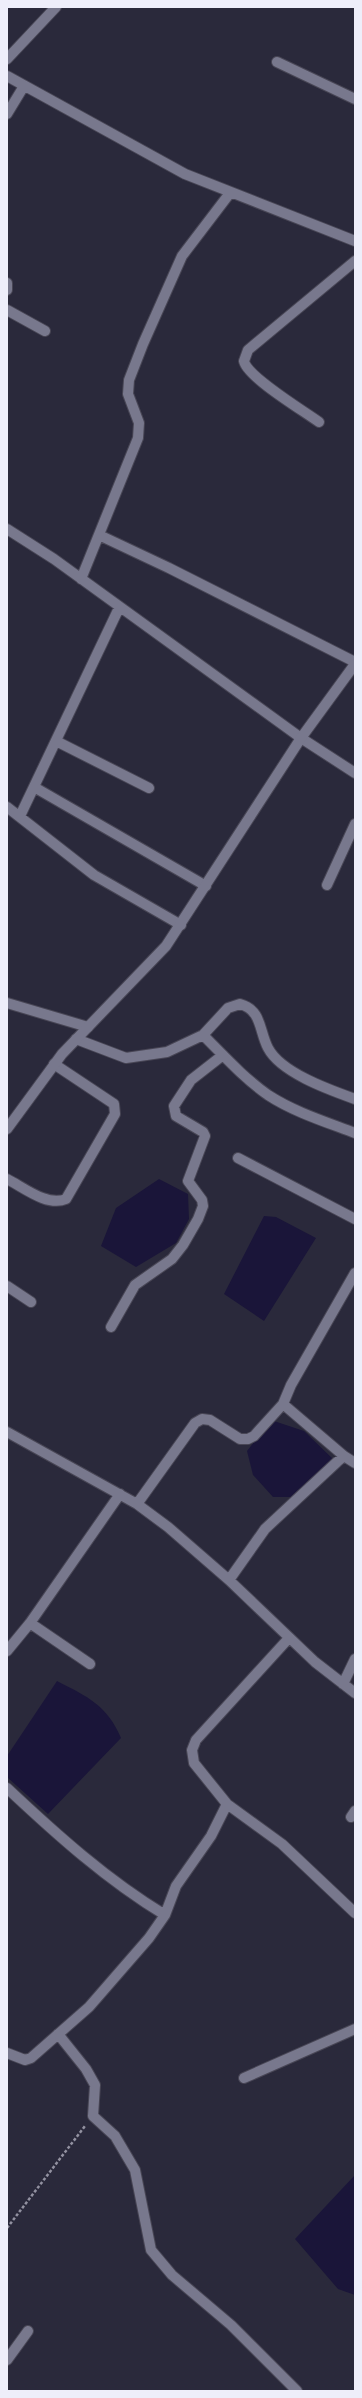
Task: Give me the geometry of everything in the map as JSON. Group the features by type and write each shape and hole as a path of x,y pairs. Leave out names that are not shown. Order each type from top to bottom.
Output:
{"street":[{"path":"7,60 56,7"},
{"path":"277,62 355,99"},
{"path":"7,76 185,174 355,241"},
{"path":"7,114 24,86"},
{"path":"81,579 138,438 139,423 128,394 129,380 142,344 182,256 230,193"},
{"path":"319,422 260,380 245,365 244,361 248,350 355,261"},
{"path":"7,282 7,290"},
{"path":"7,310 45,331"},
{"path":"7,529 81,579 119,608 301,738 355,773"},
{"path":"8,1124 54,1064 76,1039 166,946 301,738 355,663 169,568 99,535"},
{"path":"20,816 119,608"},
{"path":"56,741 148,788"},
{"path":"34,787 206,886"},
{"path":"7,808 20,816 94,875 181,925"},
{"path":"327,885 355,824"},
{"path":"7,1003 88,1027"},
{"path":"76,1039 126,1058 167,1052 203,1035 228,1008 240,1004 252,1009 258,1018 268,1049 277,1060 315,1085 355,1099"},
{"path":"203,1035 269,1096 316,1118 355,1133"},
{"path":"111,1327 135,1285 172,1259 183,1245 198,1219 203,1206 202,1200 188,1181 205,1136 203,1132 176,1116 174,1106 191,1080 223,1055"},
{"path":"7,1178 49,1200 60,1202 66,1199 115,1114 114,1104 108,1099 54,1064"},
{"path":"238,1158 355,1219"},
{"path":"137,1504 195,1423 202,1419 210,1420 240,1439 248,1439 254,1436 283,1404 290,1385 355,1273"},
{"path":"7,1286 31,1302"},
{"path":"283,1404 344,1456 355,1463"},
{"path":"7,1432 137,1504 168,1527 229,1580 289,1638 355,1693"},
{"path":"229,1580 269,1525 344,1456"},
{"path":"7,1651 30,1623 120,1494"},
{"path":"30,1623 90,1664"},
{"path":"289,1638 196,1740 192,1750 194,1763 227,1804 282,1844 355,1913"},
{"path":"343,1684 355,1660"},
{"path":"7,1788 47,1825 111,1878 165,1915"},
{"path":"7,2053 25,2060 31,2058 89,2008 149,1938 165,1915 176,1886 211,1836 224,1814 227,1804"},
{"path":"244,2078 355,2029"},
{"path":"58,2034 86,2069 95,2085 93,2116 114,2136 135,2170 149,2243 155,2256 172,2275 231,2325 297,2391"},
{"path":"7,2360 28,2331"}],"path":[{"path":"7,2228 93,2116"}],"shaded area":[{"path":"159,1179 188,1194 189,1219 176,1243 136,1267 101,1246 116,1208"},
{"path":"264,1216 276,1217 316,1238 264,1321 224,1294"},
{"path":"271,1420 304,1431 333,1459 296,1497 273,1497 253,1475 247,1451"},
{"path":"57,1681 87,1697 103,1710 116,1727 121,1738 48,1814 7,1777 7,1756"},
{"path":"355,2175 355,2295 338,2289 295,2239"}]}
